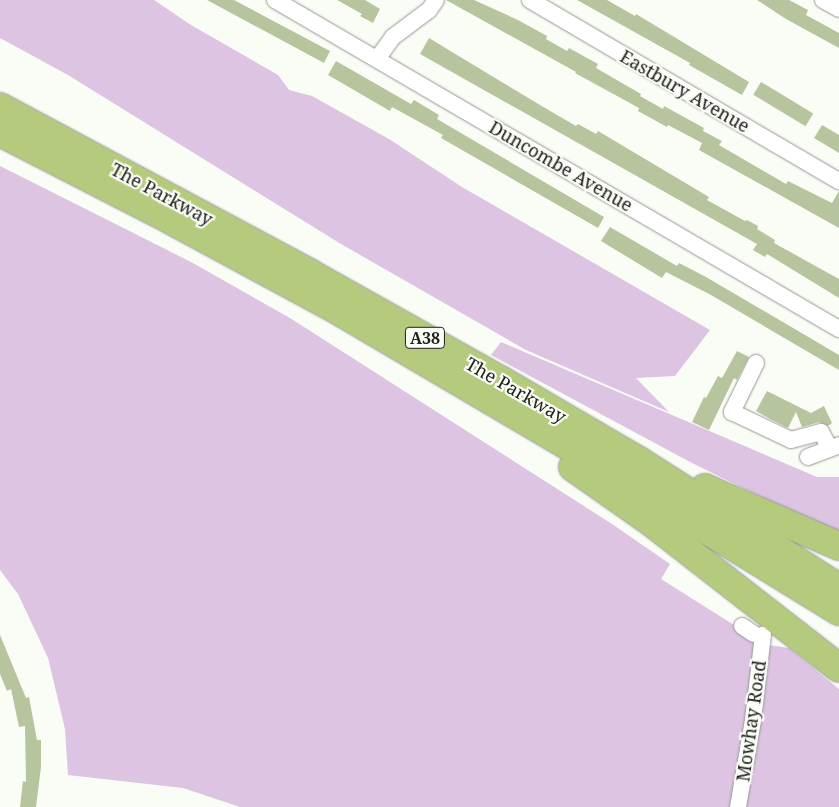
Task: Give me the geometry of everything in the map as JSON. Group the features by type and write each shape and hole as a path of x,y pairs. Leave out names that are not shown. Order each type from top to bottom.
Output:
{"highway":[{"name":"The Parkway","path":"0,126 341,312 637,486 839,610"},
{"name":"The Parkway","path":"0,126 311,274 639,461 839,588"},
{"name":"A38","path":"426,362 650,521 839,668"},
{"name":"A38","path":"639,461 751,506 839,546"}],"street":[{"path":"377,59 393,36 429,10 436,0"},
{"name":"Eastbury Avenue","path":"530,0 839,181"},
{"path":"824,0 839,9"},
{"name":"Duncombe Avenue","path":"281,2 839,329"},
{"path":"756,363 732,412 791,440 821,432 834,447 808,457"},
{"name":"Mowhay Road","path":"738,807 753,720 753,631"}],"shaded area":[{"path":"0,0 154,0 191,25 278,75 289,90 312,96 389,139 462,187 710,330 675,376 636,378 669,412 526,350 341,244 68,75 0,38"},
{"path":"0,166 191,262 290,318 612,524 670,564 661,579 753,637 755,643 789,648 839,689 839,807 240,807 183,788 68,775 65,729 48,658 18,594 0,570"},
{"path":"501,342 817,477 839,477 839,535 692,463 491,355"}],"building":[{"path":"207,0 234,0 330,51 324,63"},
{"path":"337,0 365,0 380,9 373,23 360,16 362,14"},
{"path":"446,0 474,0 518,20 547,36 546,39 567,51 569,48 598,64 596,68 641,94 640,96 663,109 664,106 704,128 703,131 722,141 719,145 786,184 788,181 832,203 839,191 839,228 699,150 702,143 638,111 639,108"},
{"path":"577,0 607,0 635,16 636,14 749,82 742,95 689,65 690,63"},
{"path":"757,0 789,0 808,10 806,15 839,33 839,48 786,19"},
{"path":"429,38 576,126 578,124 596,134 598,131 709,197 707,200 758,226 757,229 775,240 774,243 839,279 839,298 767,254 765,257 753,250 757,244 420,54"},
{"path":"336,61 411,104 414,100 439,115 437,119 604,217 598,228 441,138 443,135 392,107 390,111 328,75"},
{"path":"761,82 813,113 806,126 753,95"},
{"path":"822,125 839,135 839,153 814,138"},
{"path":"610,227 677,266 679,263 706,277 839,355 839,370 711,295 666,272 662,278 601,241"},
{"path":"737,351 749,357 737,380 734,378 709,430 692,422 704,397 706,398 718,376 722,378"},
{"path":"767,391 811,413 824,406 832,423 828,426 819,422 802,427 796,412 788,428 756,411"},
{"path":"0,635 26,698 29,697 37,740 41,740 41,767 36,807 20,807 23,781 26,782 25,726 19,727 11,689 7,691 0,674"}]}
